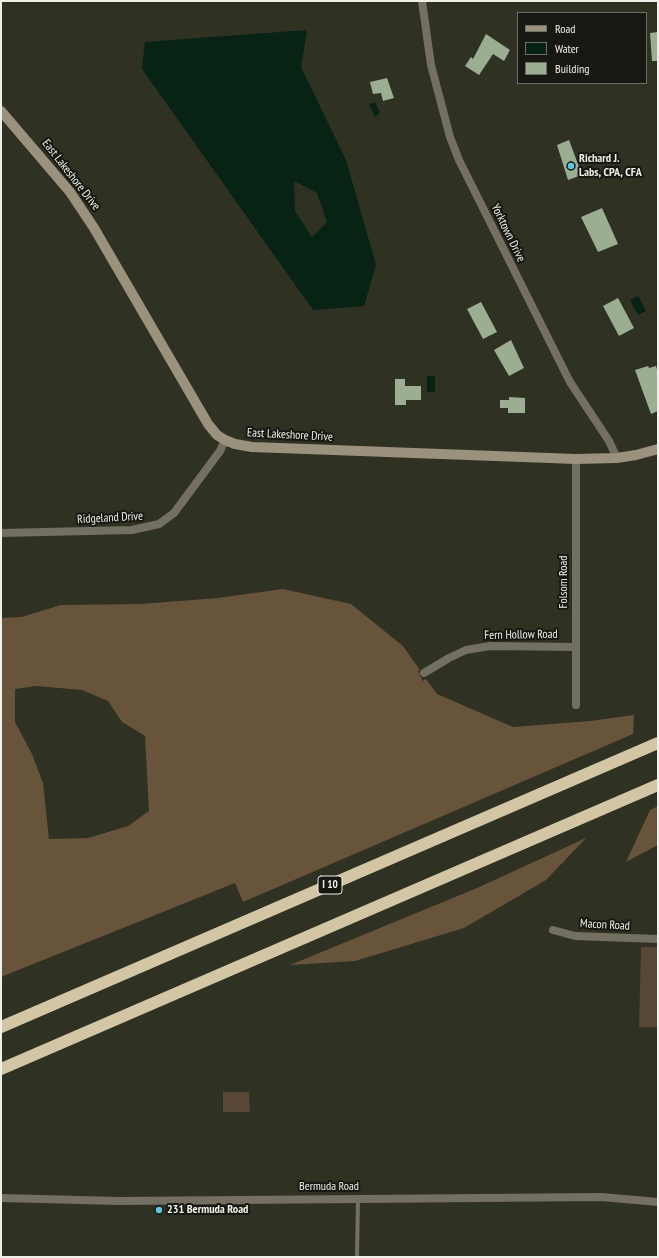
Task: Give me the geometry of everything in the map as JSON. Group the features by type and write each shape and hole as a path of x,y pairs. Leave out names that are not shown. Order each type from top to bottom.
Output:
{"highway":[{"name":"I 10","path":"1,1027 658,742"},
{"path":"1,1069 658,785"}],"street":[{"name":"Yorktown Drive","path":"422,1 433,71 450,137 459,160 492,229 570,382 609,441 617,458"},
{"name":"East Lakeshore Drive","path":"1,111 70,192 94,228 208,424 217,435 225,440 235,444 252,447 576,459 617,458 658,449"},
{"name":"Ridgeland Drive","path":"1,532 132,530 159,524 174,513 188,496 225,440"},
{"name":"Folsom Road","path":"576,459 576,706"},
{"name":"Fern Hollow Road","path":"424,673 466,650 490,646 576,647"},
{"name":"Macon Road","path":"552,930 575,936 658,939"},
{"name":"Bermuda Road","path":"1,1198 119,1201 594,1197 658,1202"}],"lane":[{"path":"357,1257 358,1199"}],"shaded area":[{"path":"283,589 351,604 403,646 420,670 418,671 423,681 426,679 437,694 513,727 590,721 634,715 633,734 243,902 235,883 1,977 1,618 21,617 61,605 141,604 218,598","holes":["36,686 82,690 108,701 122,722 145,736 149,811 128,826 88,838 49,839 43,783 32,754 15,722 15,689"]},
{"path":"658,806 658,845 626,862 650,810"},
{"path":"586,838 546,880 464,928 355,961 290,965 477,888"},
{"path":"641,947 658,947 658,1027 639,1027"},
{"path":"223,1092 249,1092 250,1112 223,1112"}],"water":[{"path":"307,30 301,67 346,160 376,265 364,306 313,310 142,69 145,42","holes":["294,181 317,193 327,222 312,237 295,211"]},
{"path":"375,102 380,113 375,117 369,104"},
{"path":"638,296 646,311 638,315 630,300"},
{"path":"427,376 435,376 435,392 427,392"}],"building":[{"path":"658,32 658,61 652,61 650,33"},
{"path":"486,34 510,50 504,61 493,54 479,75 465,66 471,57 473,59"},
{"path":"387,78 394,98 383,101 381,93 373,94 370,82"},
{"name":"Richard J. Labs, CPA, CFA","path":"569,140 582,175 568,180 557,145"},
{"path":"602,208 618,244 598,252 581,217"},
{"path":"618,298 634,328 619,336 603,306"},
{"path":"481,302 497,332 483,339 467,309"},
{"path":"511,340 524,368 509,376 494,350"},
{"path":"648,366 649,368 656,366 658,373 658,411 651,414 635,370"},
{"path":"395,379 405,379 405,386 421,386 421,400 406,400 406,405 395,405"},
{"path":"509,397 525,398 525,413 508,413 508,408 500,408 500,400 509,400"}],"place":[{"name":"Richard J. Labs, CPA, CFA","path":"571,166"},
{"name":"231 Bermuda Road","path":"159,1210"}]}
